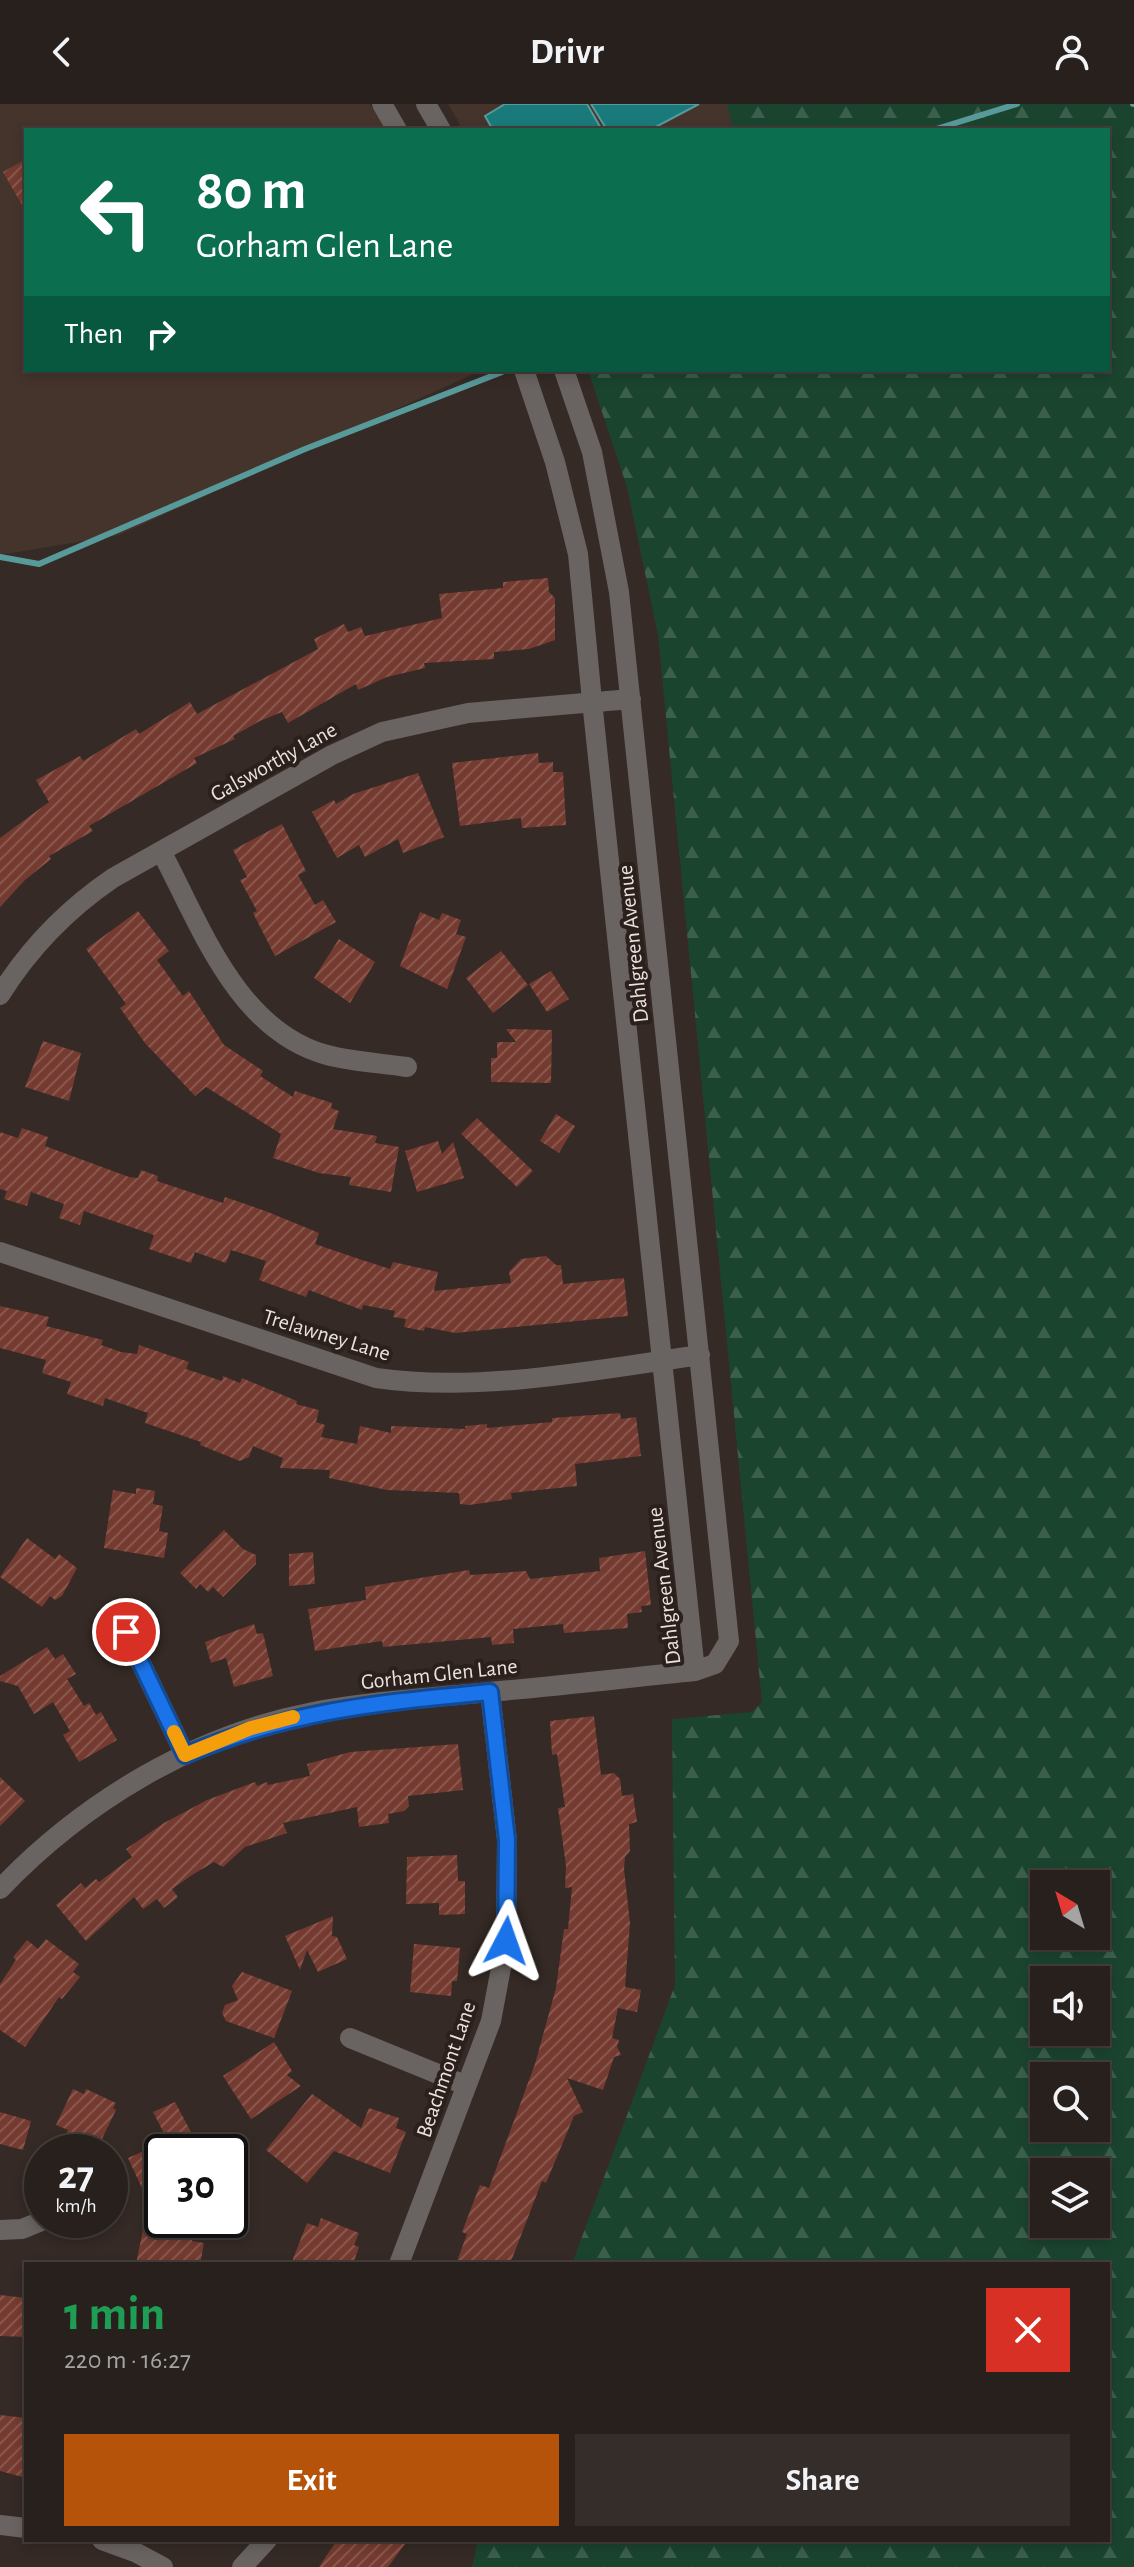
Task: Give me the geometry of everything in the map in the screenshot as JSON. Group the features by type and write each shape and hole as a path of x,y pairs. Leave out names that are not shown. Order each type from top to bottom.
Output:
{"street":[{"path":"382,104 396,128"},
{"path":"426,104 440,128"},
{"name":"Dahlgreen Avenue","path":"525,372 555,462 578,554 695,1671 715,1664 729,1641 619,592 592,452 565,372"},
{"name":"Galsworthy Lane","path":"0,995 27,956 65,914 113,878 332,755 382,732 468,713 631,699"},
{"path":"161,851 232,983 264,1019 285,1035 326,1055 407,1067"},
{"name":"Trelawney Lane","path":"0,1252 376,1378 411,1383 467,1383 700,1355"},
{"path":"126,1632 185,1755"},
{"name":"Gorham Glen Lane","path":"0,1889 84,1815 116,1792 185,1755 251,1728 311,1713 695,1671"},
{"name":"Beachmont Lane","path":"400,2262 491,2021 506,1941 509,1904 507,1840 490,1692"},
{"path":"350,2038 465,2085"},
{"path":"0,2230 24,2228"},
{"path":"0,2525 24,2528"},
{"path":"108,2542 163,2567"},
{"path":"242,2567 265,2542"}],"shaded area":[{"path":"0,104 370,104 384,128 24,128 24,372 478,372 119,535 0,555"},
{"path":"448,104 972,104 953,128 462,128"}],"green space":[{"path":"727,104 1134,104 1134,2567 472,2567 478,2542 1110,2542 1110,2262 573,2262 675,1985 672,1719 752,1712 762,1702 658,635 627,487 589,372 1110,372 1110,128 733,128"}],"water":[{"path":"505,104 587,104 601,128 492,128 485,116"},
{"path":"591,104 699,104 654,128 606,128"}],"building":[{"path":"24,160 24,209 3,172"},
{"path":"548,578 549,592 555,598 555,640 529,649 494,652 494,659 424,663 425,668 387,677 358,690 356,684 288,723 282,712 260,721 233,736 235,739 194,758 197,763 89,826 93,831 49,856 51,859 25,880 0,907 0,838 49,802 36,780 80,756 83,761 136,729 139,734 190,702 197,714 318,649 314,639 344,624 348,632 361,627 365,636 442,618 439,594 503,588 503,582"},
{"path":"538,753 539,763 553,762 553,772 563,772 566,825 522,828 521,818 460,826 452,763"},
{"path":"418,773 444,837 403,853 398,839 365,857 359,845 337,858 312,812 334,800 336,804 353,794"},
{"path":"282,824 306,871 298,875 315,905 323,900 336,922 275,956 253,913 257,911 240,880 247,877 233,850"},
{"path":"138,911 169,951 157,960 183,996 189,991 224,1045 263,1071 260,1076 293,1097 295,1091 332,1103 331,1108 339,1111 333,1129 377,1136 375,1143 399,1147 391,1192 349,1185 351,1177 319,1173 273,1158 281,1134 206,1087 195,1096 145,1043 120,1008 126,1004 86,949"},
{"path":"420,912 439,920 442,913 461,920 456,934 466,937 447,989 400,966"},
{"path":"339,939 375,962 350,1003 314,978"},
{"path":"501,951 528,985 493,1013 466,978"},
{"path":"551,971 569,999 547,1012 529,984"},
{"path":"506,1029 552,1030 551,1083 491,1082 491,1058 497,1058 497,1042 516,1042"},
{"path":"43,1041 81,1053 69,1101 25,1087"},
{"path":"556,1114 575,1126 559,1153 540,1141"},
{"path":"477,1118 533,1171 517,1187 461,1134"},
{"path":"22,1128 48,1137 45,1146 129,1177 138,1178 141,1170 158,1176 157,1181 223,1203 225,1197 268,1212 319,1233 315,1244 390,1269 393,1262 438,1272 434,1291 511,1283 509,1272 521,1259 546,1256 556,1265 561,1265 563,1284 624,1278 628,1316 455,1333 425,1327 424,1331 404,1327 406,1319 393,1317 395,1311 363,1305 362,1310 309,1290 306,1297 259,1280 266,1261 231,1250 226,1263 195,1252 191,1263 149,1249 154,1235 84,1211 80,1225 59,1218 64,1204 31,1192 27,1206 4,1199 7,1191 0,1189 0,1132 18,1138"},
{"path":"438,1141 442,1154 453,1142 464,1178 417,1192 405,1151"},
{"path":"0,1306 49,1317 46,1326 103,1340 101,1345 121,1352 137,1354 139,1345 189,1362 186,1369 222,1381 223,1376 240,1383 242,1378 297,1401 296,1404 319,1410 316,1422 325,1425 321,1437 357,1444 360,1426 391,1433 391,1426 466,1429 465,1426 487,1424 487,1428 552,1422 552,1418 620,1413 621,1419 636,1417 641,1456 575,1464 577,1486 511,1493 512,1499 469,1505 460,1504 459,1493 387,1490 329,1478 330,1470 280,1468 283,1458 253,1446 249,1457 240,1461 200,1445 201,1442 145,1423 148,1413 105,1398 103,1406 67,1394 71,1382 42,1373 46,1360 0,1348"},
{"path":"136,1488 155,1491 153,1504 163,1506 159,1531 168,1533 164,1558 104,1548 113,1490 136,1494"},
{"path":"224,1530 243,1549 256,1555 256,1564 223,1597 213,1587 208,1592 200,1584 196,1589 180,1573"},
{"path":"27,1538 55,1559 59,1554 77,1568 62,1596 55,1600 50,1596 42,1607 0,1577"},
{"path":"645,1551 651,1605 641,1606 642,1612 627,1614 628,1628 564,1633 563,1624 513,1629 514,1643 492,1645 491,1637 383,1647 382,1641 315,1651 308,1609 366,1600 365,1587 469,1570 470,1575 526,1571 530,1579 600,1571 599,1558"},
{"path":"313,1552 315,1584 289,1586 289,1554"},
{"path":"254,1624 257,1634 263,1633 273,1676 234,1687 226,1658 211,1663 205,1642"},
{"path":"47,1647 55,1659 63,1654 76,1674 67,1679 84,1706 89,1703 96,1715 101,1712 117,1740 79,1762 63,1735 70,1731 53,1702 34,1714 18,1686 0,1681 0,1676"},
{"path":"594,1716 601,1775 614,1773 620,1779 622,1796 633,1794 637,1822 629,1824 630,1851 625,1857 624,1869 630,1923 625,1987 641,1990 637,2012 618,2008 612,2038 619,2040 617,2047 621,2055 614,2057 603,2090 567,2078 583,2112 574,2116 546,2183 542,2181 511,2262 457,2262 467,2234 462,2232 480,2185 489,2188 535,2064 556,1988 564,1929 568,1929 572,1887 565,1888 566,1866 558,1808 565,1807 557,1754 552,1755 550,1721"},
{"path":"458,1744 463,1790 408,1796 409,1806 404,1811 388,1814 389,1823 359,1827 357,1807 283,1823 287,1833 245,1847 223,1867 214,1862 172,1889 178,1897 164,1908 157,1899 143,1909 134,1897 86,1941 56,1905 81,1883 85,1888 96,1879 99,1882 132,1857 126,1849 164,1823 207,1800 255,1782 257,1786 267,1782 268,1785 310,1776 307,1764 350,1752"},
{"path":"0,1777 25,1801 0,1826"},
{"path":"457,1855 458,1881 465,1881 465,1914 439,1915 439,1903 406,1904 407,1857"},
{"path":"333,1916 332,1936 337,1937 347,1959 318,1972 307,1950 300,1970 285,1936"},
{"path":"46,1939 79,1964 73,1972 80,1977 62,1999 59,1997 25,2047 0,2030 0,1984 16,1960 13,1957 27,1940 38,1949"},
{"path":"414,1944 460,1948 457,1981 452,1981 451,1996 410,1992"},
{"path":"242,1972 292,1991 274,2038 226,2021 222,2013 225,2005 238,2000 232,1986"},
{"path":"274,2042 292,2071 287,2075 301,2086 251,2119 223,2076"},
{"path":"73,2089 84,2094 86,2089 116,2103 113,2108 116,2110 104,2134 66,2134 68,2130 56,2125"},
{"path":"312,2094 361,2128 369,2108 399,2118 396,2128 406,2132 390,2173 334,2151 307,2183 266,2150"},
{"path":"175,2102 191,2132 164,2134 153,2112"},
{"path":"0,2112 31,2121 27,2134 24,2134 23,2150 0,2144"},
{"path":"144,2151 144,2193 128,2158"},
{"path":"321,2218 359,2233 354,2245 359,2247 354,2262 292,2262 307,2223 318,2227"},
{"path":"144,2225 144,2238 193,2238 192,2241 204,2243 200,2262 136,2262"},
{"path":"0,2295 24,2298 24,2337 0,2336"},
{"path":"0,2415 24,2418 24,2477 0,2471"},
{"path":"336,2542 407,2542 388,2567 319,2567"}],"waterway":[{"path":"939,128 1017,104"},
{"path":"0,557 39,564 305,449 502,372"}],"slow traffic":[{"path":"174,1732 185,1755 251,1728 293,1717"}],"route":[{"path":"126,1632 185,1755 251,1728 311,1713 490,1692 507,1840 509,1904 506,1941"}]}
